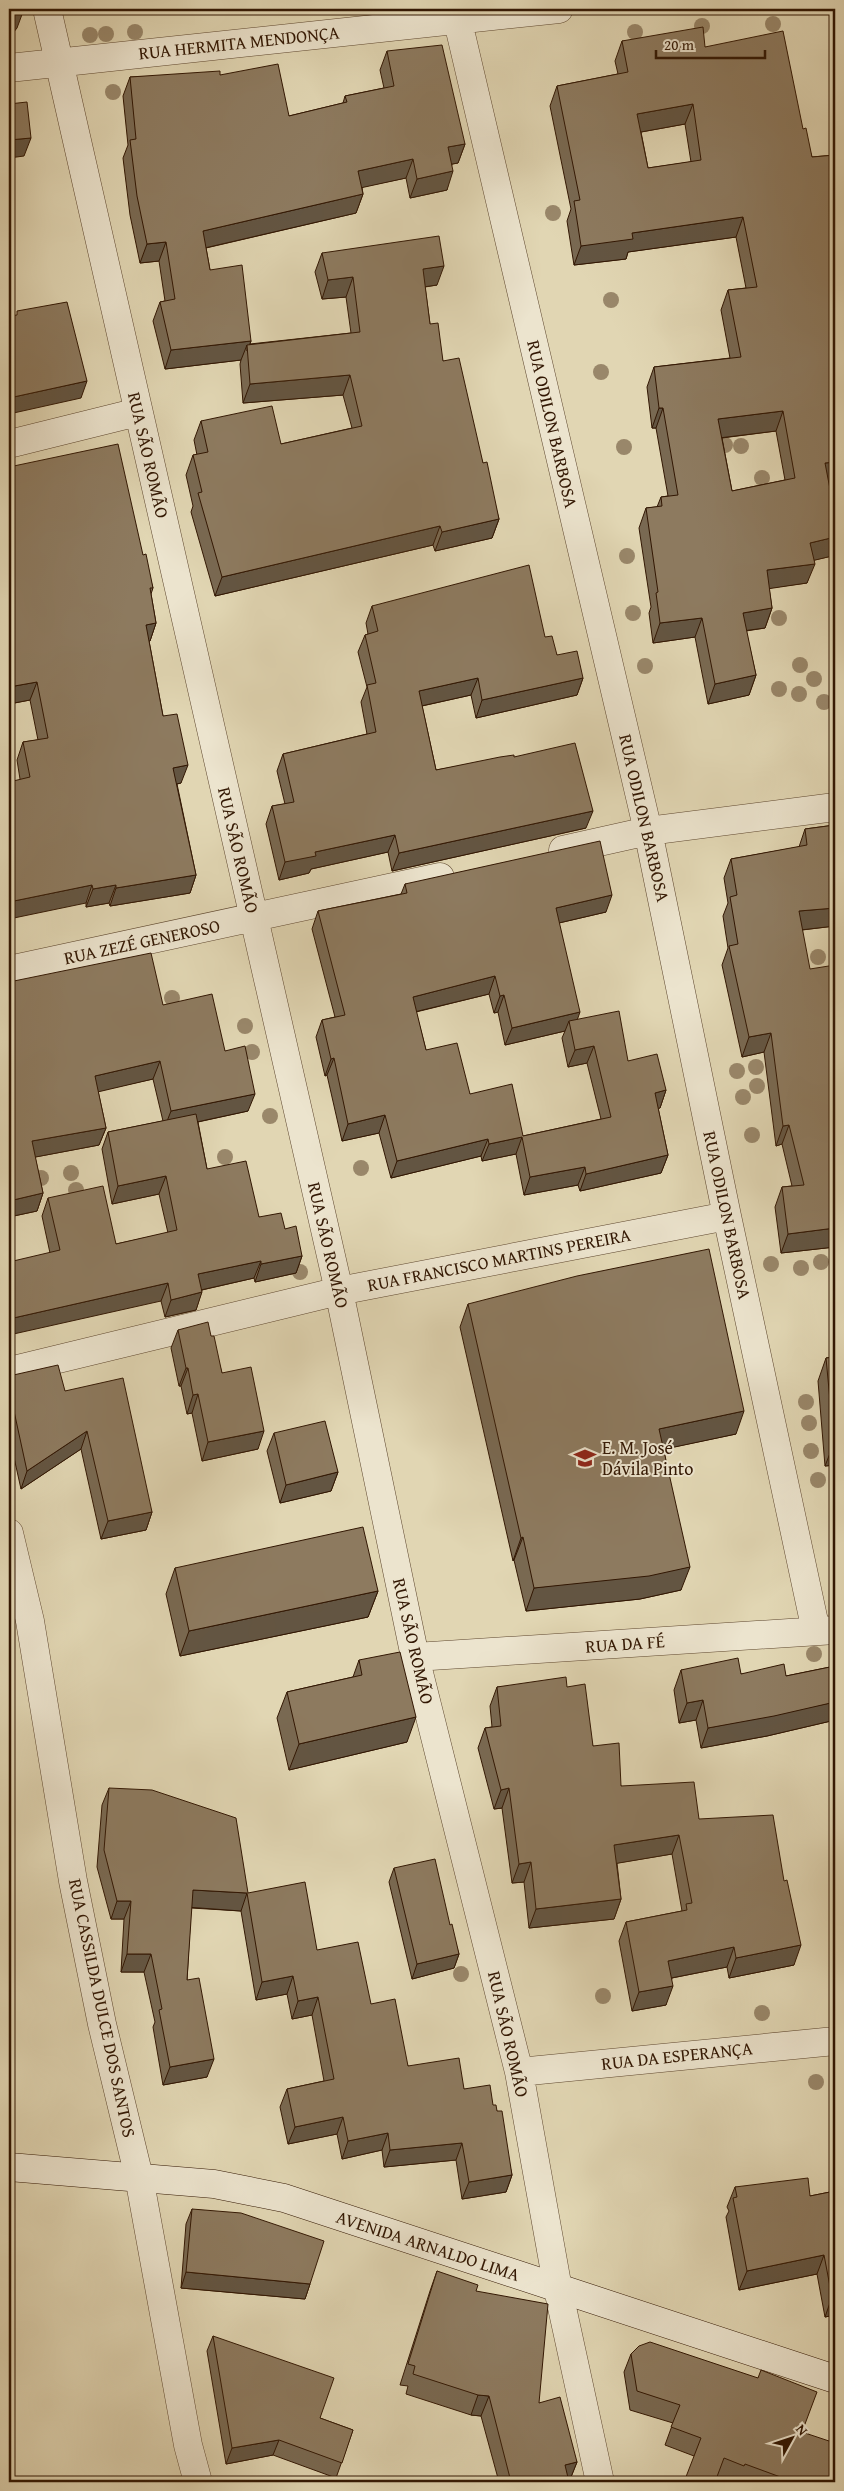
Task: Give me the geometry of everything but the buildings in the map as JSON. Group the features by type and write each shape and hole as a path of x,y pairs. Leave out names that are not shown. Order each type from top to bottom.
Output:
{"street":[{"name":"RUA SÃO ROMÃO","path":"47,9 339,1291 415,1657 519,2072 558,2288 600,2482"},
{"name":"RUA HERMITA MENDONÇA","path":"9,68 456,14 559,9"},
{"name":"RUA ODILON BARBOSA","path":"456,14 648,831 727,1216 825,1630"},
{"path":"9,444 138,412"},
{"path":"542,854 648,831 835,807"},
{"name":"RUA ZEZÉ GENEROSO","path":"9,970 465,872"},
{"name":"RUA FRANCISCO MARTINS PEREIRA","path":"9,1371 339,1291 727,1216"},
{"name":"RUA CASSILDA DULCE DOS SANTOS","path":"9,1533 30,1621 73,1881 102,2024 139,2177 188,2445 198,2482"},
{"name":"RUA DA FÉ","path":"415,1657 825,1630"},
{"name":"RUA DA ESPERANÇA","path":"519,2072 835,2041"},
{"name":"AVENIDA ARNALDO LIMA","path":"9,2167 214,2184 284,2198 835,2379"}],"place":[{"name":"E. M. José Dávila Pinto","path":"585,1458"}]}
